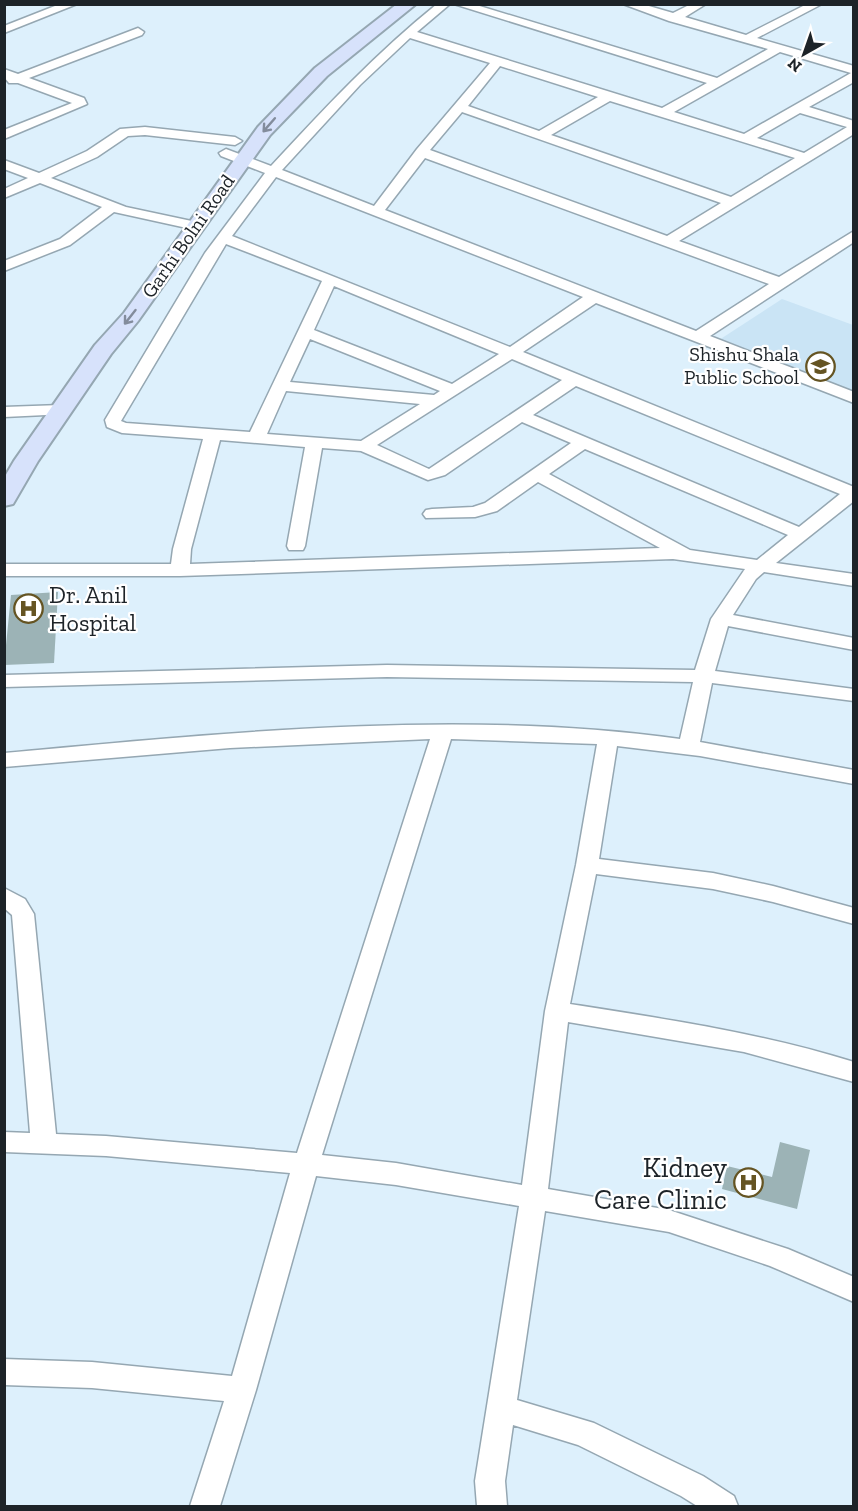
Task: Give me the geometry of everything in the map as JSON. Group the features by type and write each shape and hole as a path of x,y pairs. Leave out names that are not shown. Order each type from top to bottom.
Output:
{"main road":[{"name":"Garhi Bolni Road","path":"4,499 51,410 176,222 277,94 388,4"},
{"name":"Garhi Bolni Road","path":"4,461 51,410 196,226 234,151 264,131 305,87 408,4"}],"street":[{"path":"4,30 72,4"},
{"path":"445,4 408,33 356,82 273,172 212,253 113,420 116,427 122,428 363,446 421,473 433,474 573,380"},
{"path":"459,4 718,82"},
{"path":"628,4 854,70"},
{"path":"673,18 701,4"},
{"path":"746,39 817,4"},
{"path":"4,84 138,32"},
{"path":"408,33 804,157"},
{"path":"663,113 778,48"},
{"path":"376,212 422,152 498,61"},
{"path":"4,73 79,101 81,104 4,135"},
{"path":"745,139 854,76"},
{"path":"541,135 609,96"},
{"path":"459,107 731,202"},
{"path":"798,108 854,126"},
{"path":"667,242 854,126"},
{"path":"4,194 92,154 125,132 145,131 234,151 273,172 854,398"},
{"path":"422,152 782,283"},
{"path":"4,164 112,207 196,226"},
{"path":"4,267 65,242 112,207"},
{"path":"699,336 854,235"},
{"path":"223,238 330,279 853,493 754,570 721,619 704,676 688,749"},
{"path":"837,246 854,252"},
{"path":"256,438 330,279"},
{"path":"363,446 510,354 595,296"},
{"path":"306,332 453,390"},
{"path":"281,386 436,400"},
{"path":"4,412 51,410"},
{"path":"520,415 801,534"},
{"path":"180,570 182,549 213,435"},
{"path":"296,546 314,442"},
{"path":"432,514 483,510 584,442"},
{"path":"537,475 687,554"},
{"path":"4,570 180,570 653,553 687,554 854,591"},
{"path":"4,582 650,566 754,570 854,580"},
{"path":"721,619 854,644"},
{"path":"4,681 387,672 704,676 743,679 854,695"},
{"path":"4,760 231,740 442,734 608,738 854,777"},
{"path":"205,1506 242,1390 306,1164 442,734"},
{"path":"492,1506 490,1481 534,1198 557,1011 587,865 608,738"},
{"path":"587,865 713,881 773,894 854,916"},
{"path":"4,896 18,905 23,914 45,1142"},
{"path":"557,1011 758,1046 822,1061 854,1072"},
{"path":"4,1142 45,1142 396,1174 669,1221 778,1257 854,1290"},
{"path":"4,1372 92,1375 242,1390"},
{"path":"503,1408 584,1433 692,1485 723,1506"}],"shaded area":[{"name":"Shishu Shala Public School","path":"782,299 853,325 853,393 719,340"}],"building":[{"path":"58,592 54,663 4,665 11,595"},
{"path":"780,1142 810,1150 797,1209 722,1189 727,1166 772,1177"}],"place":[{"name":"Shishu Shala Public School","path":"820,366"},
{"name":"Dr. Anil Hospital","path":"28,608"},
{"name":"Kidney Care Clinic","path":"748,1183"}]}
